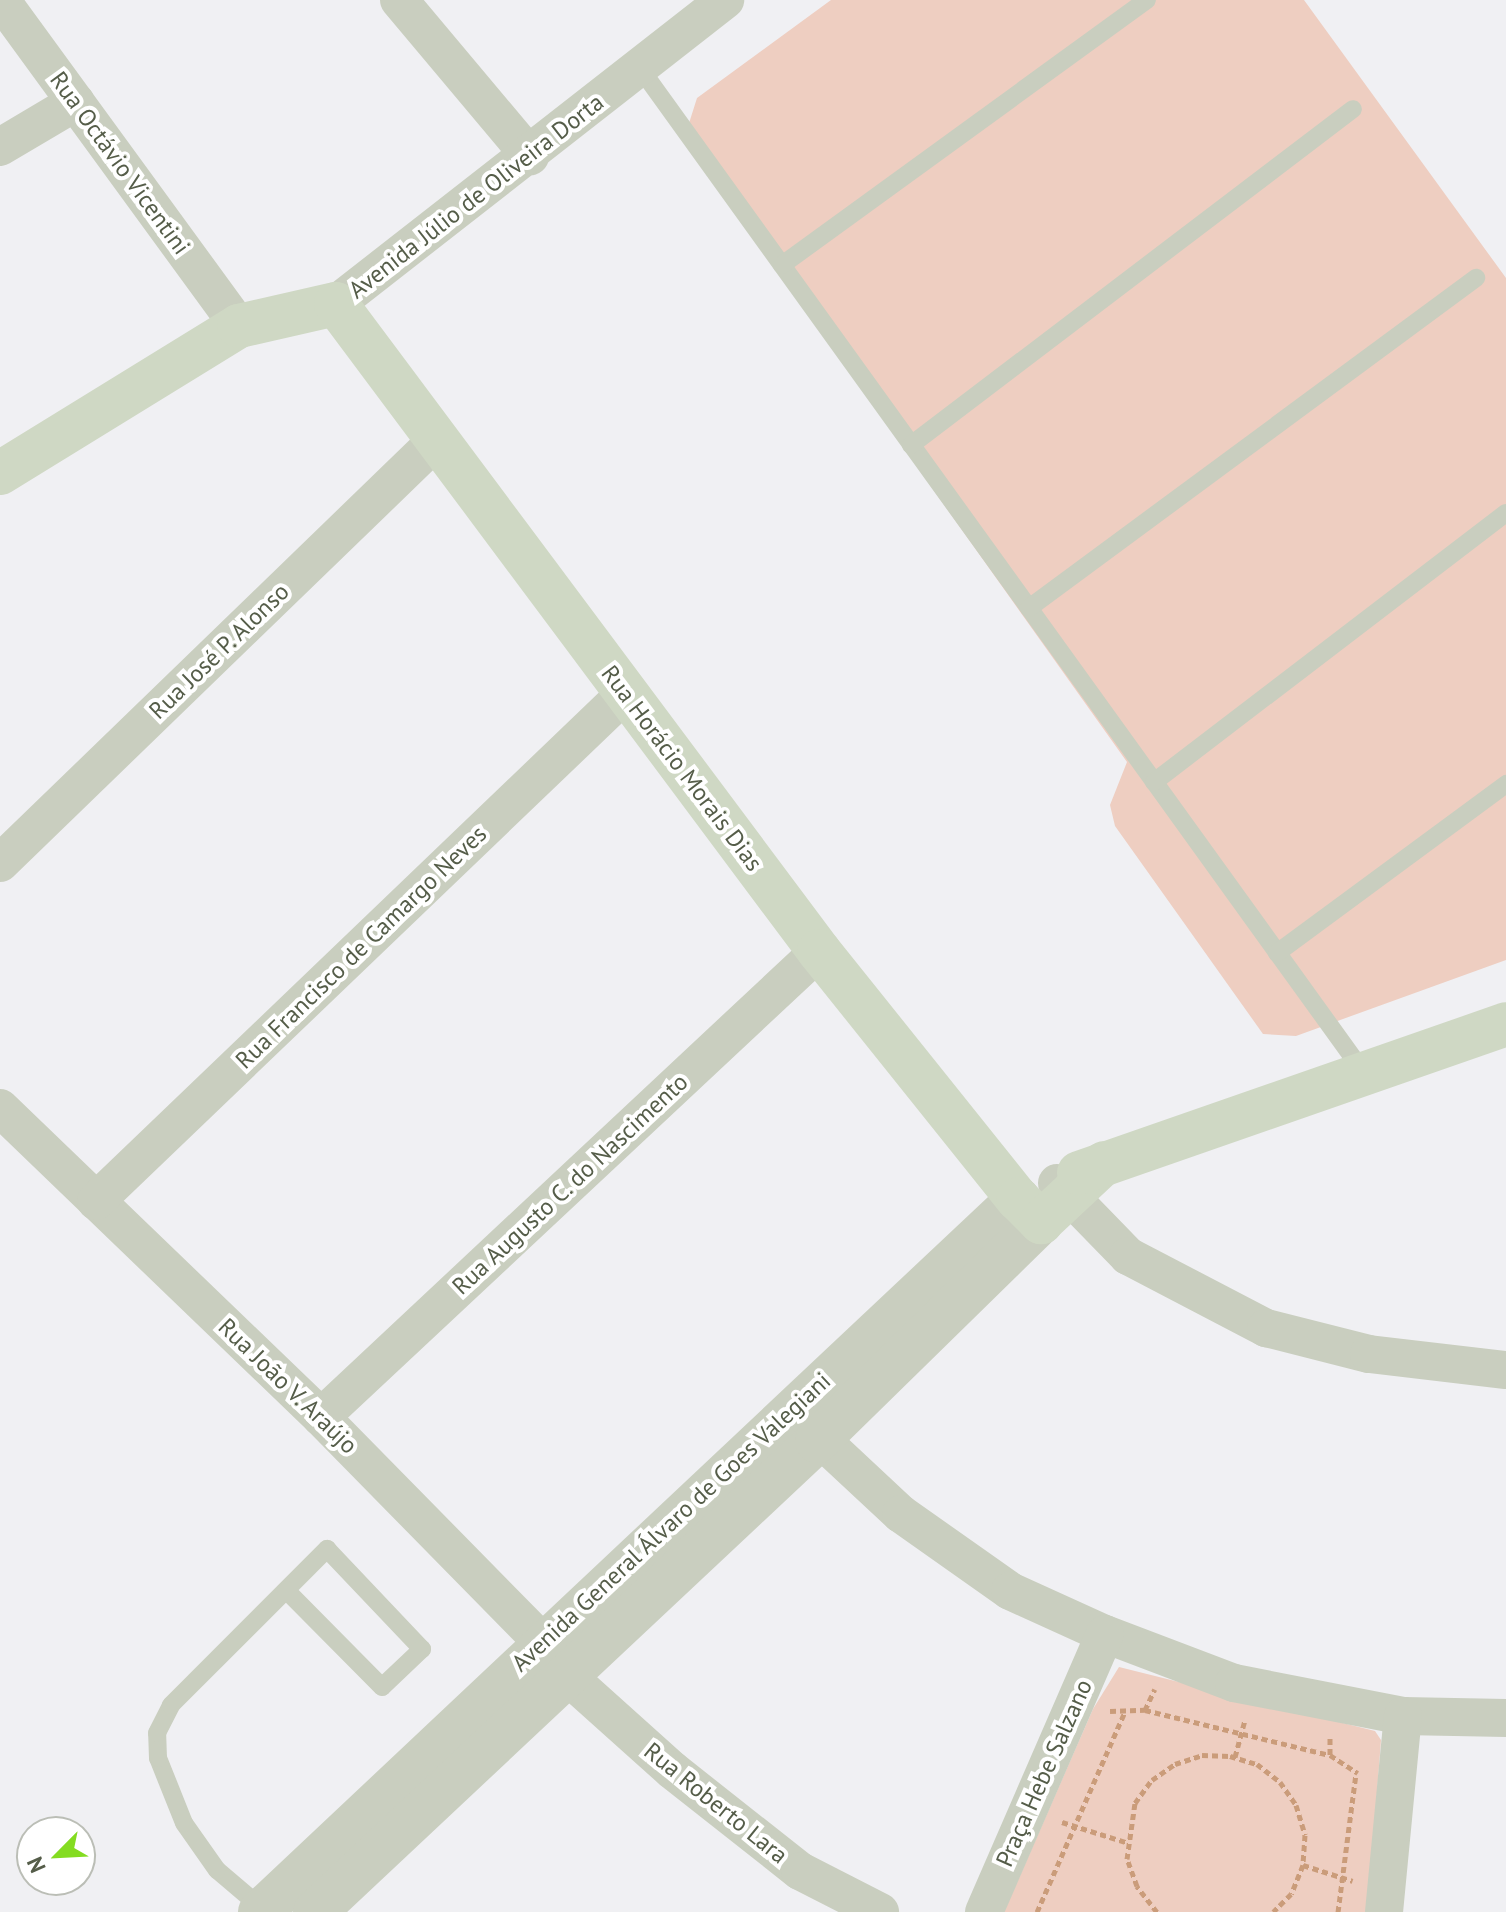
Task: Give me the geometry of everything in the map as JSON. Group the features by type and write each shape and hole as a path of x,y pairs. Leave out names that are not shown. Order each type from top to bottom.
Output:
{"main road":[{"name":"Avenida Júlio de Oliveira Dorta","path":"0,473 239,326 336,304"},
{"name":"Rua Horácio Morais Dias","path":"336,304 819,951 1046,1200"},
{"name":"Avenida General Álvaro de Goes Valegiani","path":"1046,1200 1104,1163 1506,1024"}],"street":[{"name":"Rua Octávio Vicentini","path":"1,0 239,326"},
{"path":"399,0 530,156"},
{"name":"Avenida Júlio de Oliveira Dorta","path":"336,304 530,156 725,0"},
{"path":"0,147 76,102"},
{"name":"Rua José P. Alonso","path":"0,863 438,439"},
{"name":"Rua Francisco de Camargo Neves","path":"96,1201 626,693"},
{"name":"Rua Augusto C. do Nascimento","path":"321,1417 819,951"},
{"name":"Rua João V. Araújo","path":"0,1108 321,1417 553,1658"},
{"path":"1046,1200 1128,1256 1266,1328 1369,1354 1506,1370"},
{"name":"Avenida General Álvaro de Goes Valegiani","path":"263,1911 553,1658 1046,1200"},
{"path":"804,1426 901,1514 1010,1591 1105,1634 1234,1683 1403,1716 1506,1718"},
{"name":"Praça Hebe Salzano","path":"984,1912 1105,1634"},
{"name":"Avenida General Álvaro de Goes Valegiani","path":"315,1912 553,1658"},
{"name":"Rua Roberto Lara","path":"553,1658 672,1770 800,1871 880,1912"},
{"path":"1377,1899 1403,1716"}],"lane":[{"path":"782,265 1147,0"},
{"path":"640,68 1364,1073"},
{"path":"911,445 1353,109"},
{"path":"1029,608 1476,278"},
{"path":"1154,782 1506,513"},
{"path":"1277,953 1506,784"},
{"path":"263,1911 217,1870 184,1823 158,1758 157,1733 171,1705 286,1590 327,1549 422,1649 382,1687 286,1590"}],"path":[{"path":"1145,1710 1156,1677"},
{"path":"1235,1757 1250,1705"},
{"path":"1104,1710 1145,1710 1242,1733 1330,1755 1356,1773 1367,1773"},
{"path":"1037,1912 1125,1712"},
{"path":"1330,1731 1330,1755"},
{"path":"1157,1912 1137,1886 1126,1842 1135,1803 1152,1780 1175,1764 1202,1755 1235,1757 1257,1764 1280,1782 1296,1805 1305,1835 1303,1865 1291,1894 1273,1912"},
{"path":"1338,1912 1356,1773"},
{"path":"1046,1818 1126,1842"},
{"path":"1303,1865 1341,1878 1377,1899"}],"shaded area":[{"path":"831,0 1304,0 1506,278 1506,960 1296,1036 1263,1034 1115,826 1110,805 1127,762 684,139 697,98"},
{"path":"1119,1667 1375,1731 1381,1740 1368,1912 1004,1912 1093,1709"}]}
